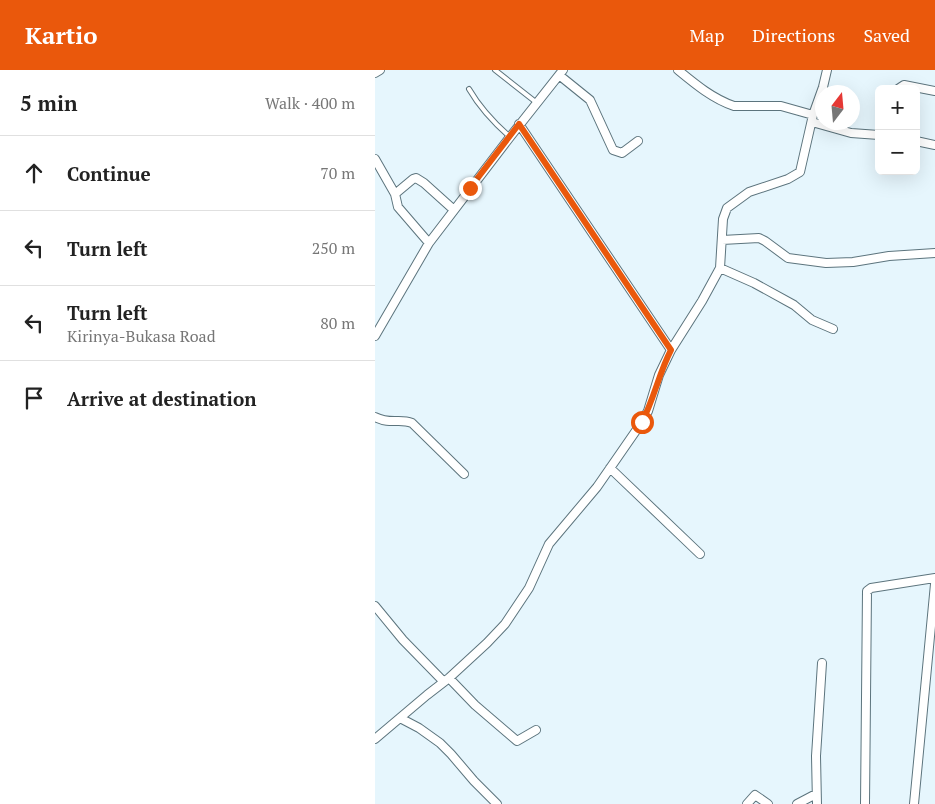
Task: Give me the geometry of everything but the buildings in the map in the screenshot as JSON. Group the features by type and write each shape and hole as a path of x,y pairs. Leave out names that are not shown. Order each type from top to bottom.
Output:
{"street":[{"path":"375,72 380,70"},
{"path":"678,70 694,83 734,106 788,107 812,119 851,133 875,135"},
{"path":"376,737 447,680 505,624 529,588 549,544 597,487 648,411 659,375 671,350 720,268 723,216 730,206 749,192 788,179 800,172 812,119 827,70"},
{"path":"375,336 429,243 561,72 590,100 613,150 622,153 638,141"},
{"path":"920,88 935,91"},
{"path":"519,124 671,350"},
{"path":"920,142 935,145"},
{"path":"375,159 395,194 398,207 429,243"},
{"path":"395,194 416,178 424,182 454,210"},
{"path":"722,240 759,238 788,258 826,263 935,253"},
{"path":"720,268 754,283 793,306 812,320 833,329"},
{"path":"375,417 386,422 412,423 464,474"},
{"path":"610,468 700,554"},
{"path":"865,804 867,592 873,588 935,578"},
{"path":"914,804 935,584"},
{"path":"375,606 403,640 517,741 536,730"},
{"path":"817,804 816,756 822,663"},
{"path":"400,718 440,743 497,804"},
{"path":"797,804 817,794"},
{"path":"747,804 755,795 768,804"}],"lane":[{"path":"495,70 537,103"},
{"path":"469,88 477,102 495,124 510,137"}],"route":[{"path":"470,188 519,124 671,350 659,375 648,411 642,422"}]}
